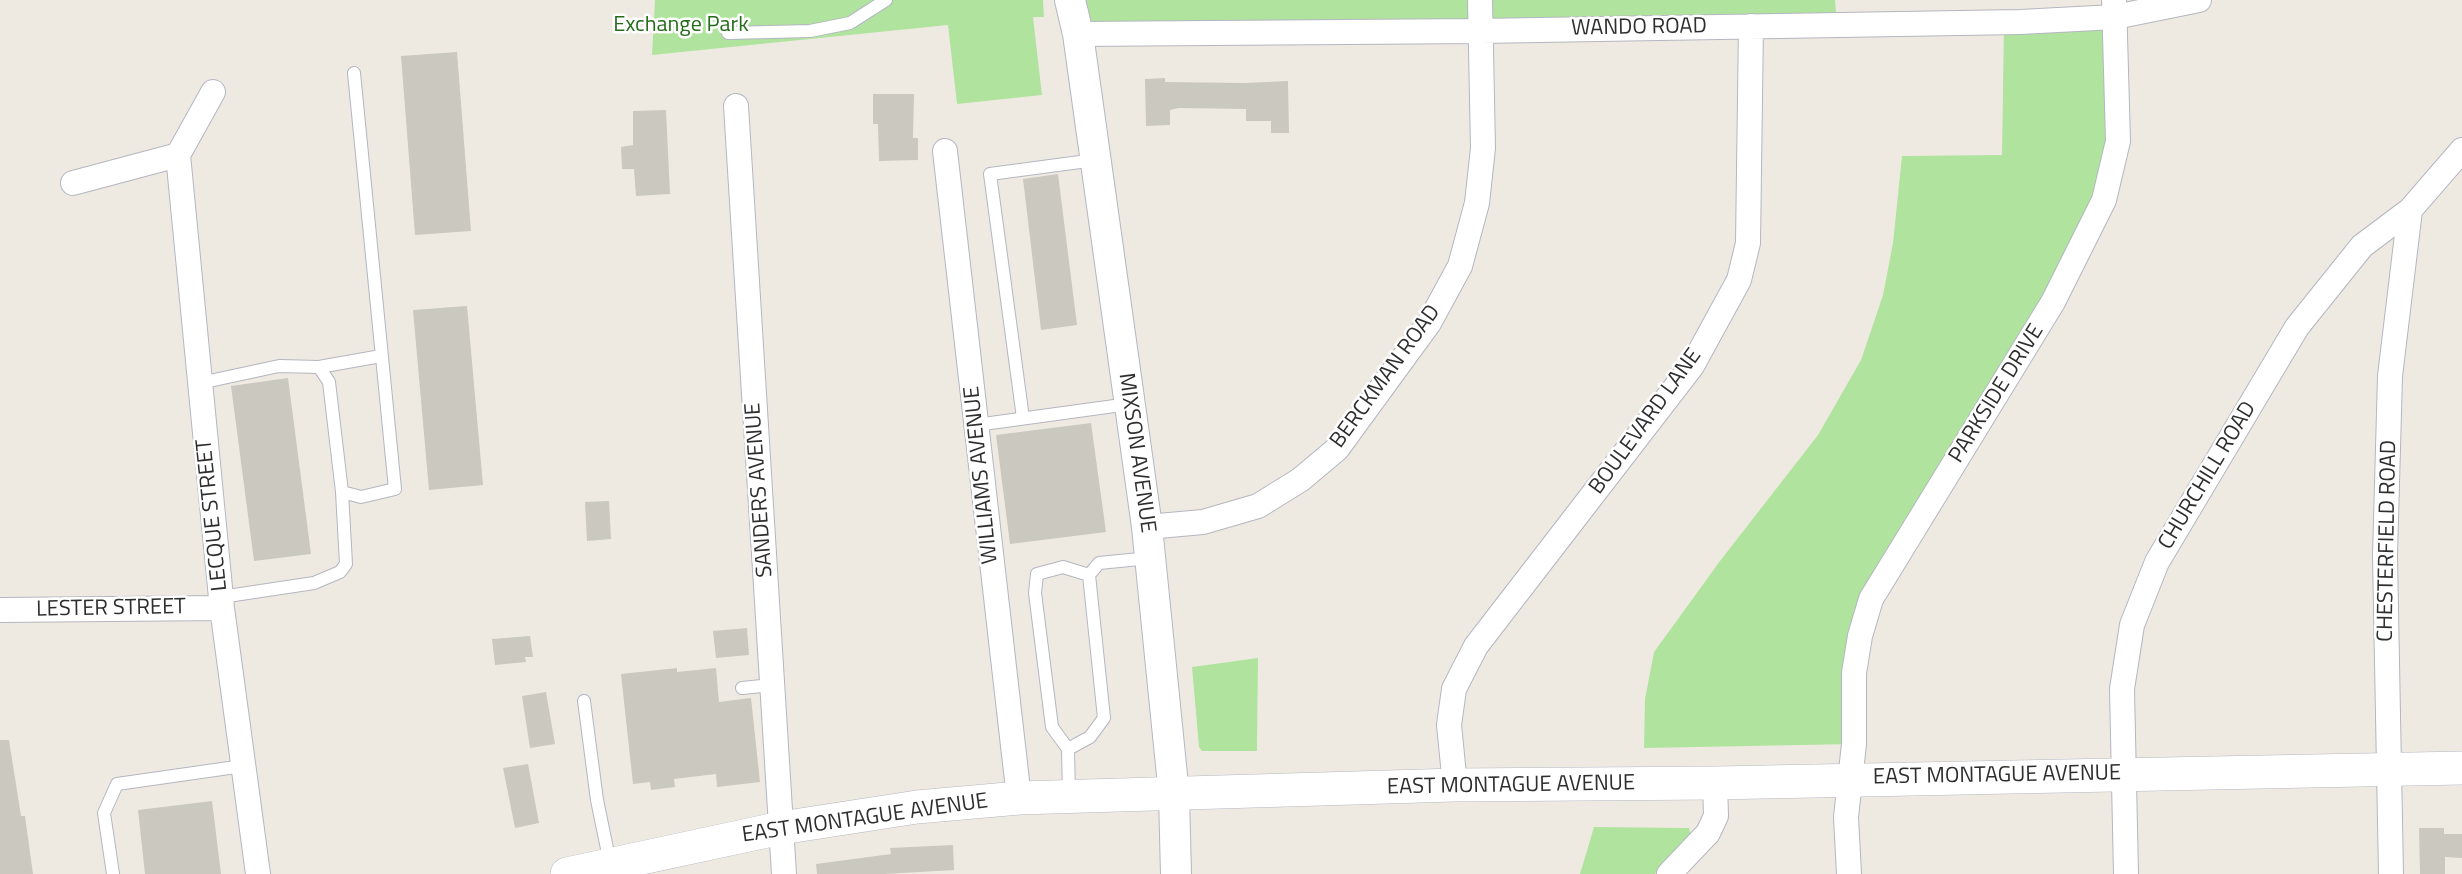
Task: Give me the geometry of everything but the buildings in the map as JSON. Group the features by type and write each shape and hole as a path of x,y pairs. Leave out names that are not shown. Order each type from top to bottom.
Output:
{"main road":[{"name":"EAST MONTAGUE AVENUE","path":"567,874 610,864 657,864 781,828 918,807 1019,798 1455,785 1715,783 2123,773 2462,768"}],"street":[{"path":"1070,0 1078,34"},
{"path":"1078,34 1082,0"},
{"name":"BERCKMAN ROAD","path":"1147,527 1203,522 1236,513 1258,506 1300,480 1337,448 1429,323 1460,266 1477,203 1483,148 1480,0"},
{"name":"WANDO ROAD","path":"1078,34 1479,31 2012,22 2199,0"},
{"name":"PARKSIDE DRIVE","path":"1849,874 1846,817 1854,744 1854,673 1860,636 1871,599 2053,302 2104,200 2118,141 2114,9"},
{"name":"BOULEVARD LANE","path":"1455,785 1449,725 1454,689 1476,646 1692,366 1739,280 1748,243 1751,26"},
{"name":"MIXSON AVENUE","path":"1078,34 1147,527 1174,795 1176,874"},
{"path":"73,183 178,155 213,92"},
{"name":"SANDERS AVENUE","path":"736,106 784,874"},
{"name":"CHURCHILL ROAD","path":"2126,874 2122,689 2132,625 2157,562 2297,327 2362,246 2409,210 2462,150"},
{"name":"WILLIAMS AVENUE","path":"945,151 1019,798"},
{"name":"LECQUE STREET","path":"178,155 221,603 258,874"},
{"name":"CHESTERFIELD ROAD","path":"2391,874 2385,556 2390,376 2409,210"},
{"name":"LESTER STREET","path":"0,610 221,603"},
{"path":"1669,874 1708,833 1716,816 1715,783"}],"lane":[{"path":"728,33 810,31 850,23 886,0"},
{"path":"342,492 361,497 395,489 354,73"},
{"path":"1023,418 990,174 1095,160"},
{"path":"200,383 279,366 319,367 381,356"},
{"path":"221,603 314,583 340,572 346,564 342,492 329,382 319,367"},
{"path":"976,425 1130,404"},
{"path":"1068,749 1089,737 1104,718 1089,575 1099,563 1150,558"},
{"path":"1069,797 1068,749 1052,727 1035,593 1037,574 1063,567 1089,575"},
{"path":"742,688 772,685"},
{"path":"584,701 597,800 610,864"},
{"path":"113,874 104,813 117,784 243,766"}],"green space":[{"name":"Exchange Park","path":"655,0 1043,0 1044,17 1033,17 1042,95 957,104 948,25 652,55"},
{"path":"1082,0 1835,0 1837,25 1078,34"},
{"path":"2115,17 2104,200 1871,599 1854,744 1644,748 1645,699 1654,652 1720,561 1818,435 1861,360 1883,295 1893,243 1902,156 2002,155 2004,22"},
{"path":"1258,658 1257,751 1202,751 1199,747 1192,667"},
{"path":"1594,827 1689,828 1691,836 1655,874 1580,874"}]}
